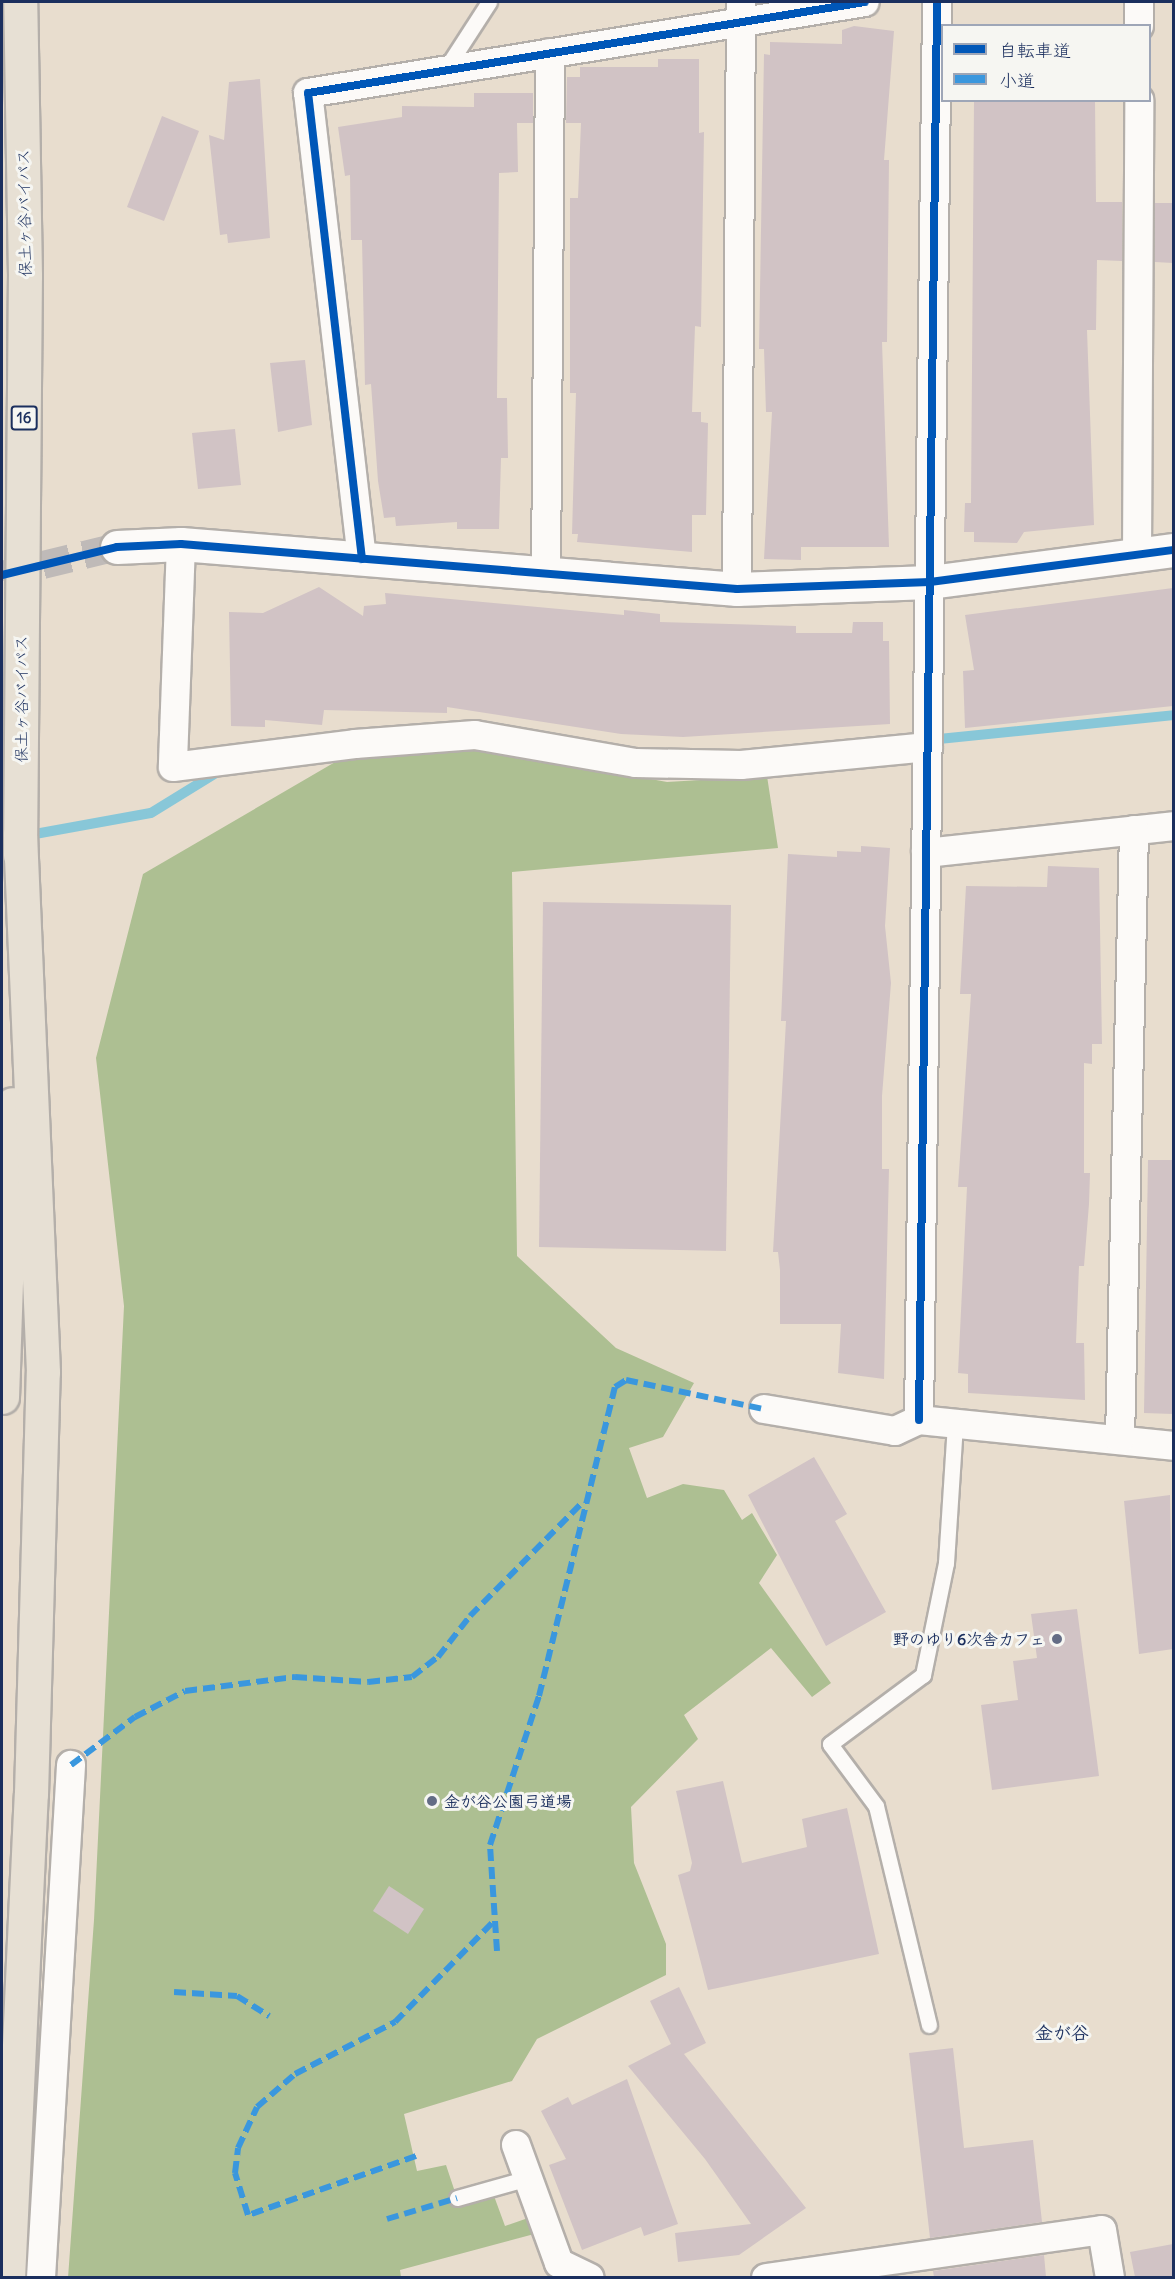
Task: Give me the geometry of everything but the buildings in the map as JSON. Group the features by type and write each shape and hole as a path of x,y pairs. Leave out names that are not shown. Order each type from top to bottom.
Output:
{"highway":[{"name":"保土ヶ谷バイパス","path":"2,1397 20,834 25,276 20,2"},
{"path":"8,2277 31,1794 43,1372 20,834"}],"street":[{"path":"362,559 308,93 550,53 741,11 865,2"},
{"path":"919,1420 937,2"},
{"path":"1139,2 1139,24"},
{"path":"737,589 741,11"},
{"path":"546,576 550,53"},
{"path":"1137,555 1138,102"},
{"path":"181,544 173,767 355,744 475,735 636,763 741,765 928,747"},
{"path":"117,547 181,544 546,576 737,589 930,582 1173,550"},
{"path":"926,853 1173,826"},
{"path":"1120,1439 1134,831"},
{"path":"764,1409 895,1431 919,1420 1173,1446"},
{"path":"41,2277 71,1765"},
{"path":"516,2145 559,2264 590,2277"},
{"path":"766,2277 1102,2230 1110,2277"}],"lane":[{"path":"446,70 489,2"},
{"path":"929,2025 876,1806 830,1744 923,1675 946,1563 955,1424"},
{"path":"457,2198 528,2178"}],"green space":[{"path":"480,748 667,782 767,776 778,848 512,872 517,1256 616,1348 694,1383 663,1437 629,1448 647,1498 683,1484 724,1490 742,1520 752,1513 777,1555 759,1583 831,1683 812,1697 771,1648 684,1715 698,1739 631,1807 634,1863 666,1944 666,1975 537,2039 512,2081 404,2114 417,2171 446,2165 460,2207 494,2196 505,2226 531,2217 538,2233 400,2270 401,2277 68,2278 94,1920 124,1306 96,1058 143,874 342,758"}],"waterway":[{"path":"929,740 1174,715"},
{"path":"2,840 151,813 221,770"}],"tunnel":[{"path":"2,575 117,547"}],"marked path":[{"path":"497,1951 490,1845 539,1696 615,1387 626,1380 764,1409"},
{"path":"71,1765 135,1717 185,1691 295,1677 368,1682 412,1677 438,1657 470,1616 584,1501"},
{"path":"416,2156 248,2215 235,2173 238,2148 257,2107 295,2074 395,2022 495,1920"},
{"path":"174,1992 237,1996 269,2016"},
{"path":"387,2219 457,2198"}],"cycle path":[{"path":"362,559 308,93 865,2"},
{"path":"919,1420 937,2"},
{"path":"2,575 117,547 181,544 737,589 930,582 1174,550"}],"place":[{"name":"野のゆり6次舎カフェ","path":"1057,1639"},
{"name":"金が谷公園弓道場","path":"432,1801"}],"district":[{"name":"金が谷","path":"1062,2033"}]}
